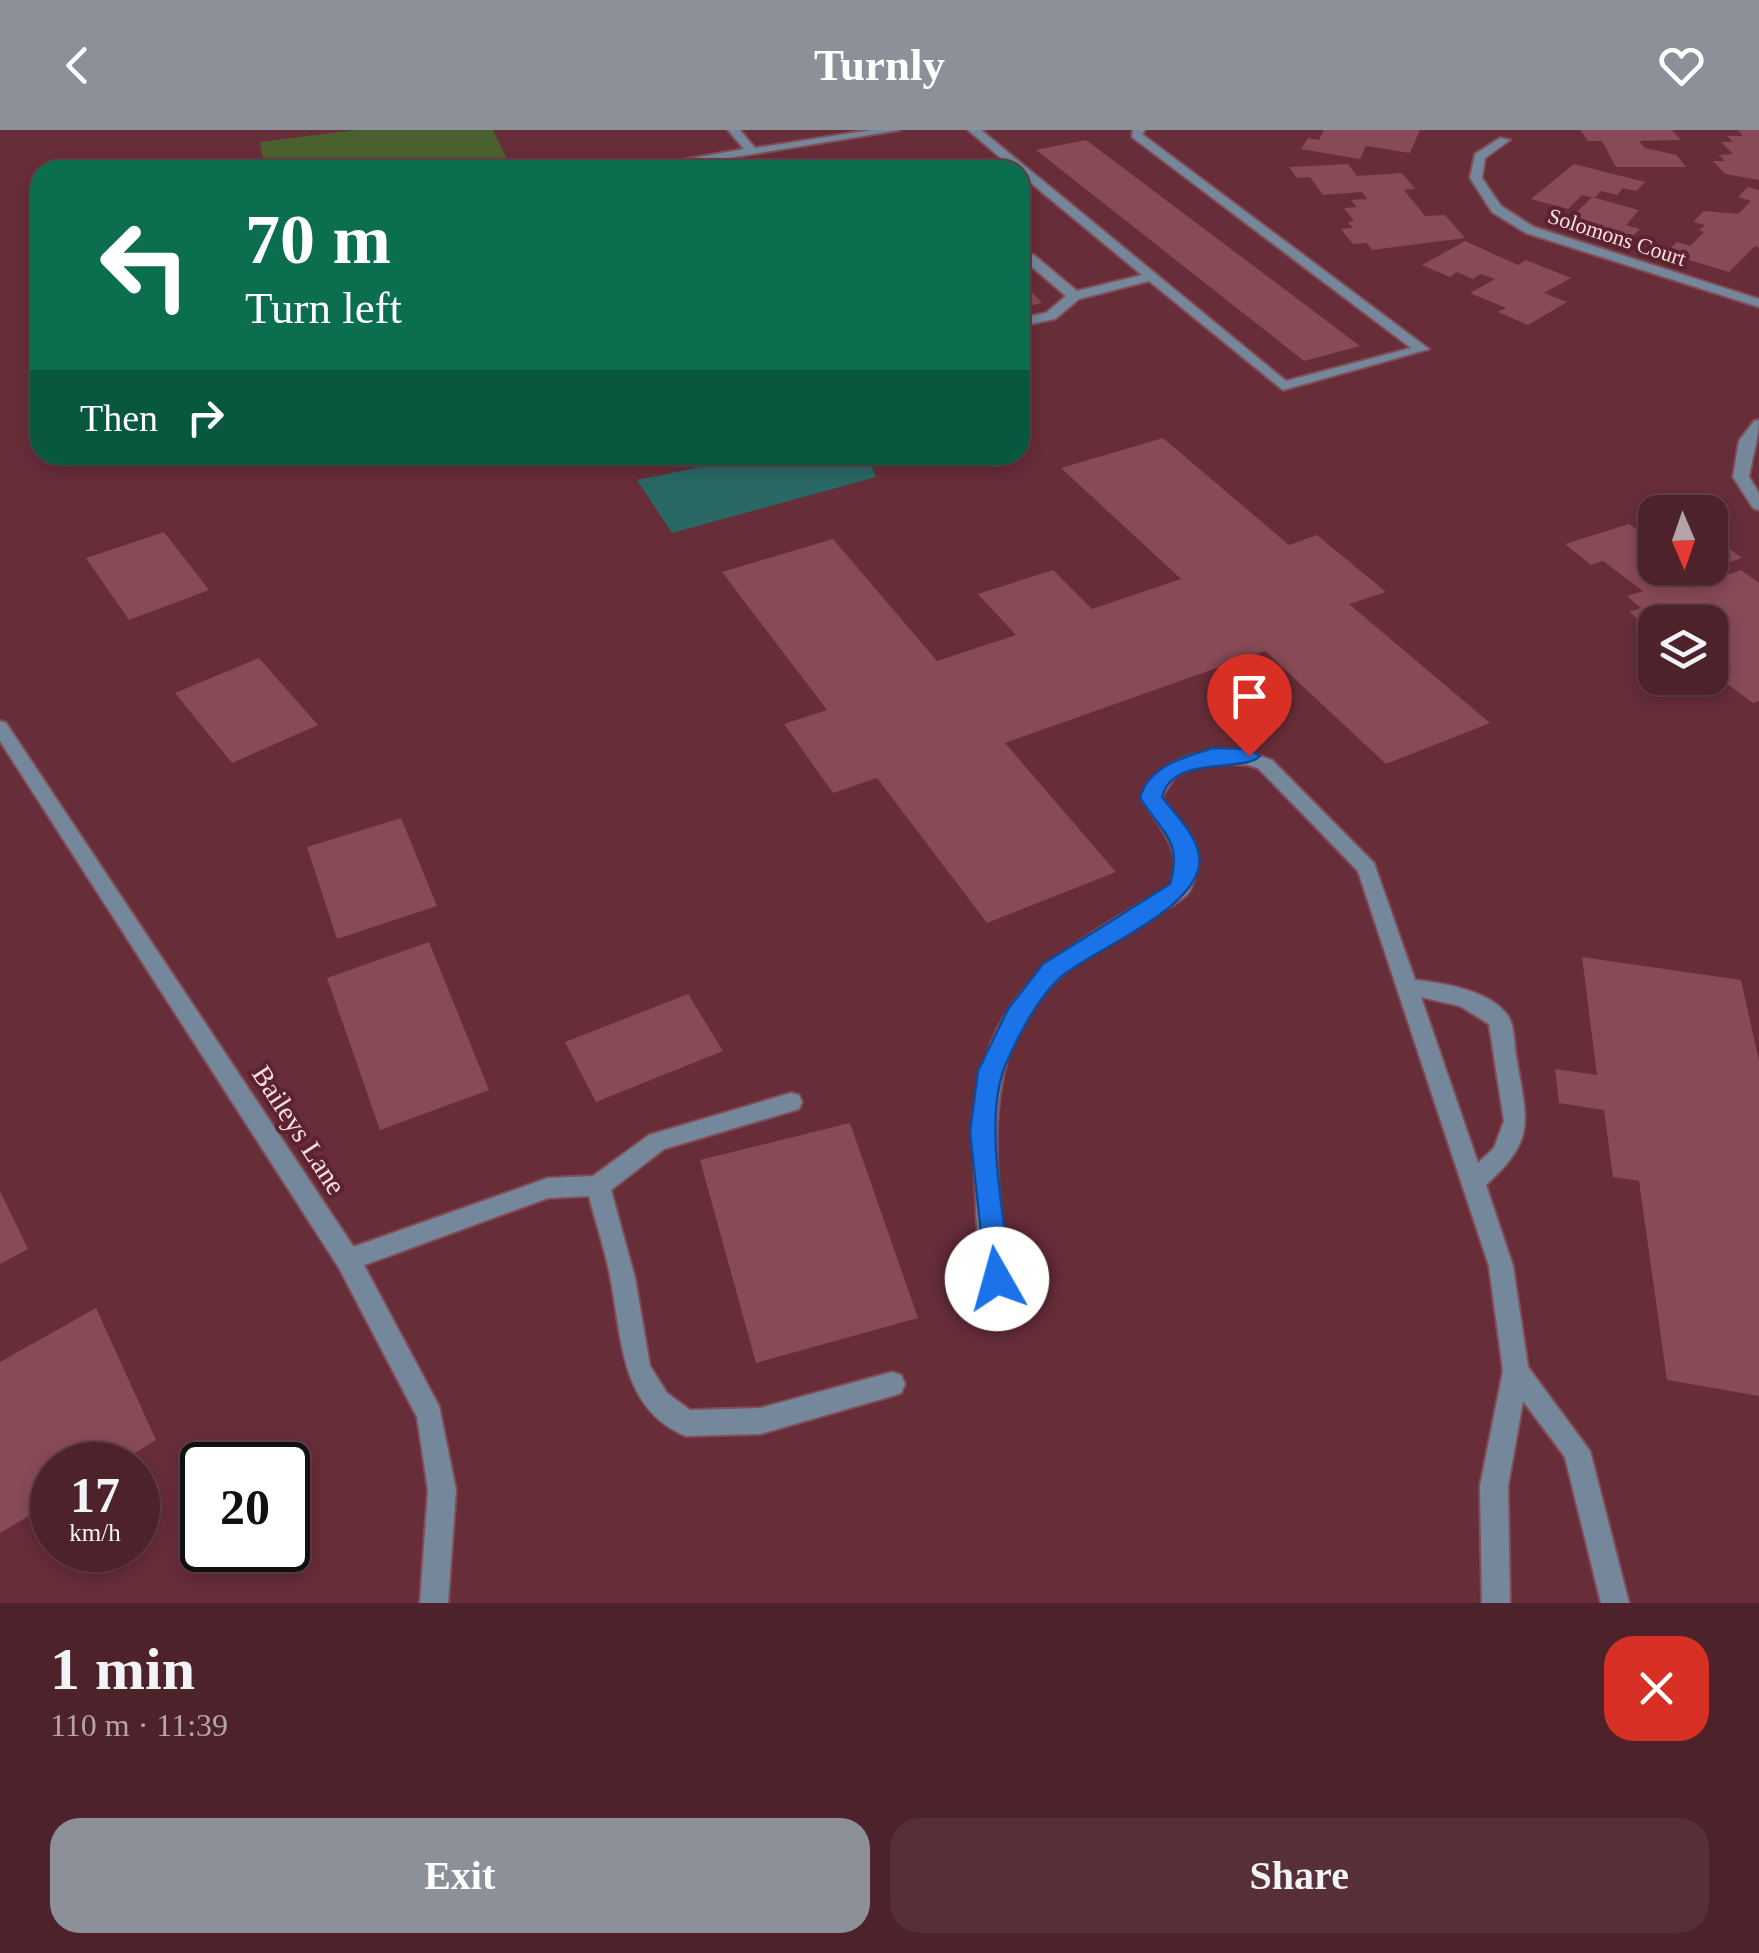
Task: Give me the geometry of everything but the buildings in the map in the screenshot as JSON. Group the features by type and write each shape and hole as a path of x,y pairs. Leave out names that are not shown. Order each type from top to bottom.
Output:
{"street":[{"path":"734,130 752,152"},
{"path":"699,160 894,130"},
{"path":"974,130 1008,160"},
{"path":"1030,179 1284,386 1422,349 1136,135 1139,130"},
{"name":"Solomons Court","path":"1504,140 1479,156 1476,178 1496,208 1530,230 1759,303"},
{"path":"1030,259 1074,296"},
{"path":"1030,320 1050,316 1074,296 1151,277"},
{"path":"1759,424 1747,441 1741,477 1759,505"},
{"name":"Baileys Lane","path":"0,727 348,1260 430,1415 442,1490 434,1603"},
{"path":"997,1279 983,1132 990,1071 1017,1016 1052,971 1180,889 1189,859 1183,840 1151,798 1154,786 1166,774 1213,755 1249,756 1265,764 1367,868 1501,1266 1516,1370 1494,1486 1496,1603"},
{"path":"1408,988 1444,990 1476,1002 1499,1020 1515,1121 1504,1154 1473,1182"},
{"path":"348,1260 548,1188 598,1186 657,1142 792,1102"},
{"path":"598,1186 623,1278 638,1369 658,1402 686,1423 760,1421 892,1384"},
{"path":"1516,1370 1577,1451 1615,1603"}],"green space":[{"path":"355,130 493,130 507,160 263,160 260,142"}],"water":[{"path":"710,465 871,465 876,477 672,533 637,480"}],"route":[{"path":"997,1279 983,1132 990,1071 1017,1016 1052,971 1093,941 1180,889 1189,859 1183,840 1151,798 1154,786 1166,774 1213,755 1249,756"}]}
